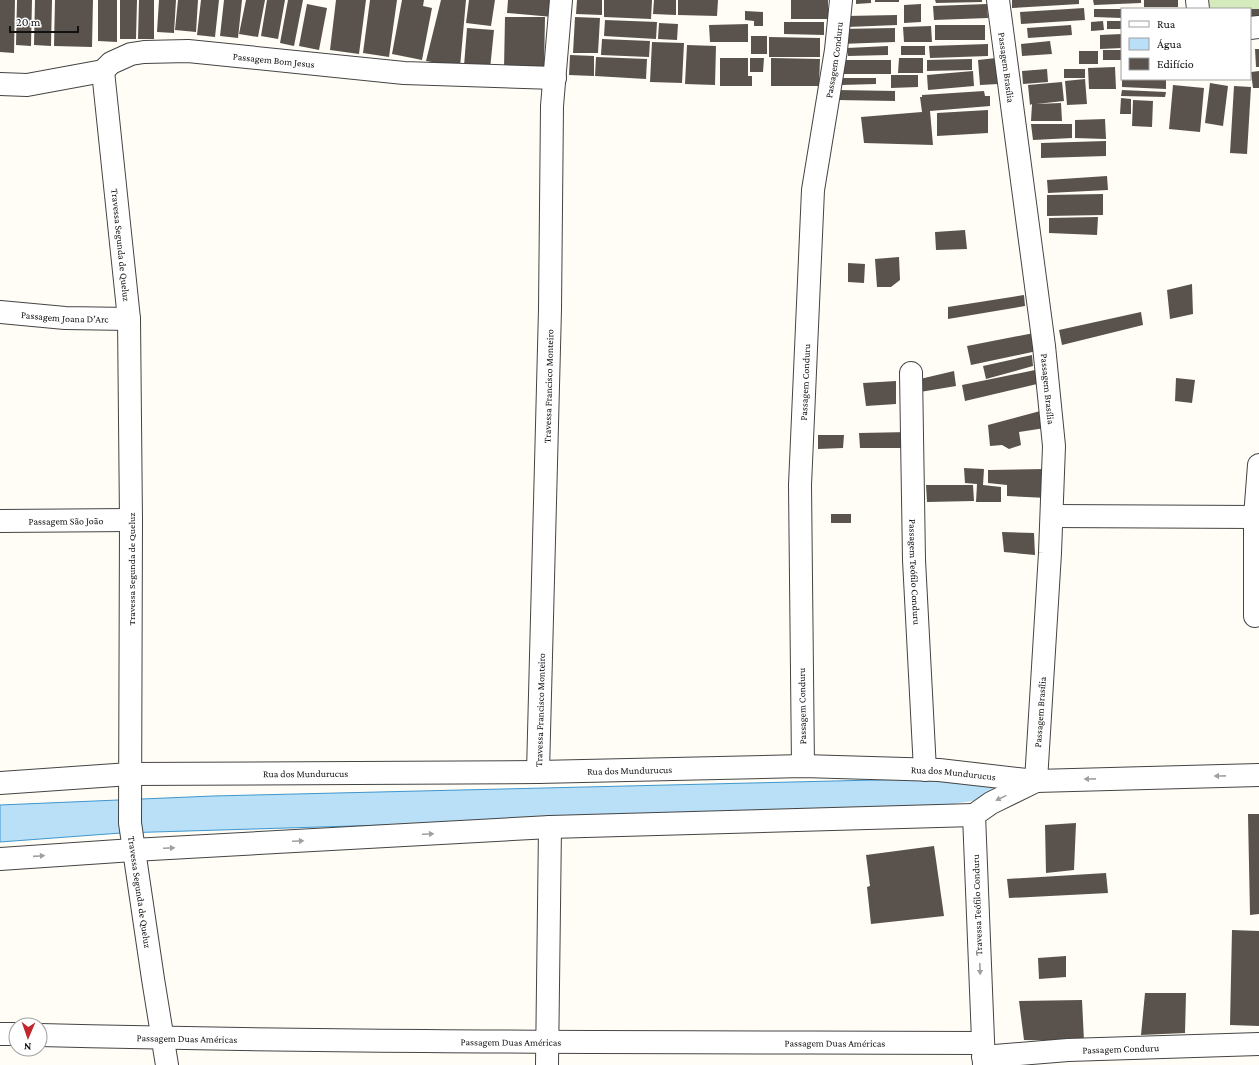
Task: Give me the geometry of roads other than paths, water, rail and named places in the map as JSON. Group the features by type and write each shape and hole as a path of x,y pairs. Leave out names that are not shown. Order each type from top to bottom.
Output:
{"street":[{"name":"Travessa Francisco Monteiro","path":"538,772 550,308 552,106 560,0"},
{"name":"Passagem Conduru","path":"803,766 800,485 812,190 836,50 841,0"},
{"name":"Passagem Brasília","path":"998,0 1043,338 1054,446 1052,516 1036,780"},
{"name":"Passagem Bom Jesus","path":"0,84 27,85 103,71 111,63 131,54 144,52 188,51 404,73 555,78"},
{"name":"Travessa Segunda de Queluz","path":"103,71 129,319 131,520 129,747 130,823 167,1065"},
{"name":"Passagem Joana D’Arc","path":"0,312 65,318 129,319"},
{"name":"Passagem Teófilo Conduru","path":"911,373 914,560 925,770"},
{"path":"1255,616 1254,517 1259,465"},
{"path":"1052,516 1254,517"},
{"name":"Passagem São João","path":"0,521 131,520"},
{"name":"Rua dos Mundurucus","path":"0,783 130,782 803,766 925,770 1036,780 1259,775"},
{"path":"0,859 134,850 550,827 974,815 991,803 1036,780"},
{"name":"Travessa Teófilo Conduru","path":"974,815 983,1055"},
{"path":"547,1065 550,827"},
{"name":"Passagem Duas Américas","path":"48,1035 163,1038 547,1042 983,1055"},
{"name":"Passagem Conduru","path":"983,1055 1068,1050 1259,1044"}],"water":[{"path":"959,778 960,794 950,808 121,833 0,842 0,805 213,796"}],"waterway":[{"path":"927,792 950,792 1022,782"}]}
